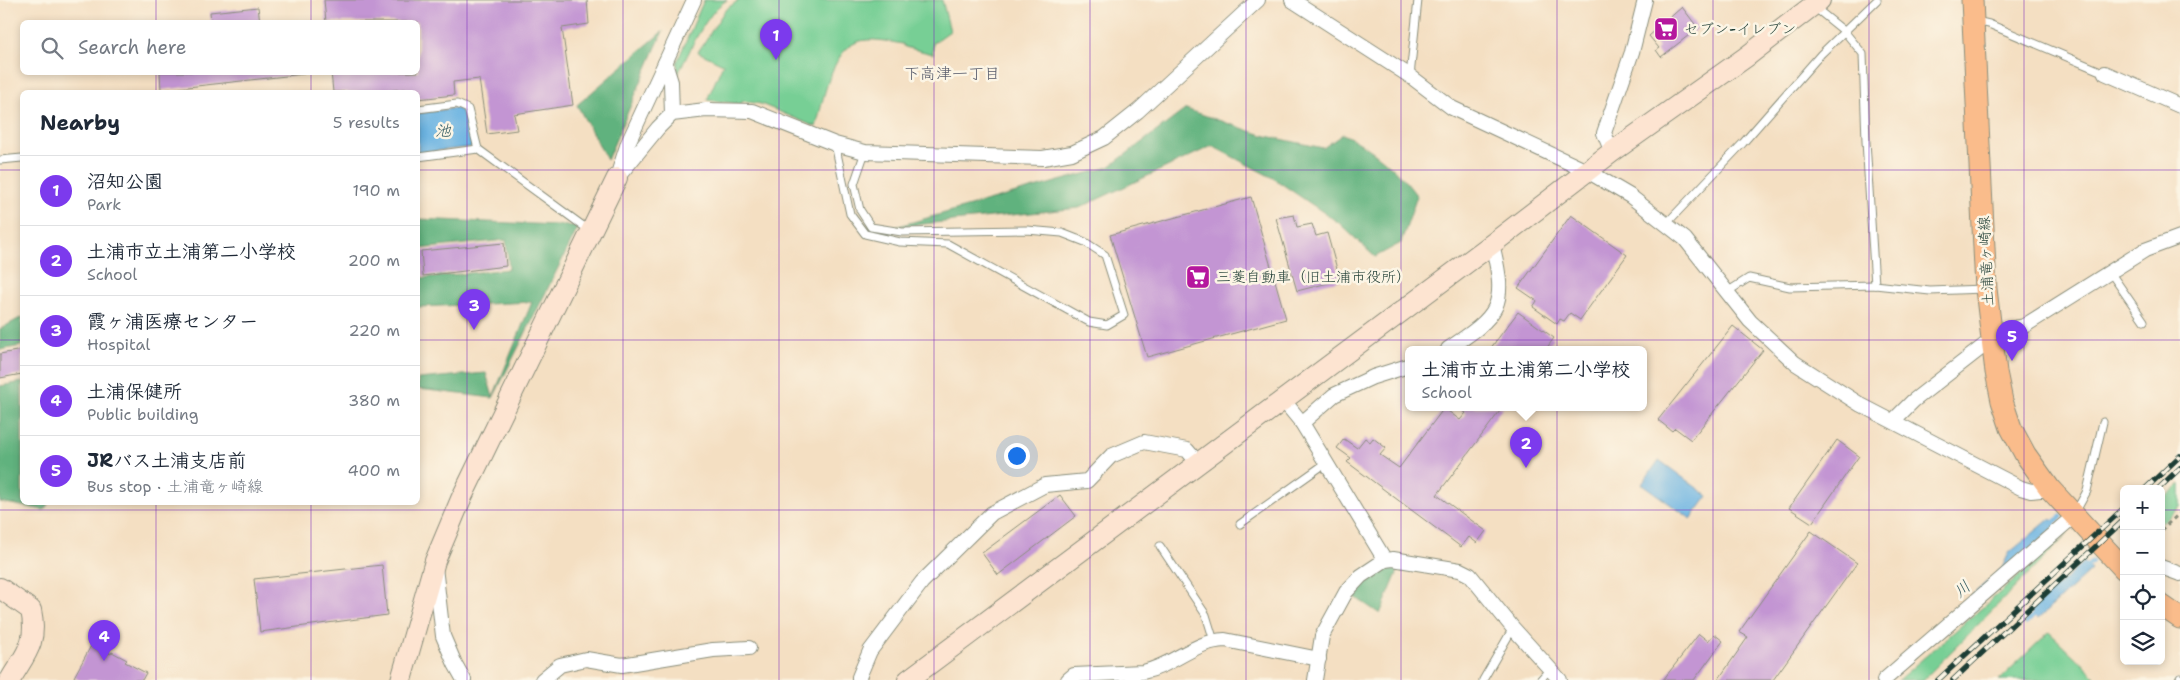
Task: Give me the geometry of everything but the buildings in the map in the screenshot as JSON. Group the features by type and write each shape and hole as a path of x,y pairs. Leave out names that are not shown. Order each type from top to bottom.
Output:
{"main road":[{"name":"土浦竜ヶ崎線","path":"1972,10 1986,288 2002,401 2012,428 2025,454 2050,489 2120,565"},
{"path":"2165,608 2180,618"}],"street":[{"path":"401,680 434,561 461,500 592,232 617,178 628,143 694,0"},
{"path":"617,178 672,114 706,110 752,111 835,144 865,152 1043,158 1072,153 1104,138 1138,111 1258,0"},
{"path":"1292,0 1410,76 1452,108 1589,172 1630,196 1685,239 1750,321 1795,363 1861,406 2021,488 2031,491 2050,489"},
{"path":"1612,152 1604,133 1632,52 1645,0"},
{"path":"908,680 1284,401 1363,339 1589,172 1612,152 1746,57 1817,3"},
{"path":"665,63 672,82 672,114"},
{"path":"2105,73 2180,106"},
{"path":"1893,421 1913,401 2004,330 2024,326 2145,250 2180,237"},
{"path":"1453,346 1480,328 1493,315 1501,286 1492,244"},
{"path":"1302,423 1334,395 1373,377 1405,367"},
{"path":"1284,401 1302,423 1384,560"},
{"path":"859,680 870,651 922,582 992,514 1045,485 1087,481 1111,456 1144,442 1187,450 1199,464"},
{"path":"1884,680 2074,516"},
{"path":"1315,680 1322,636 1346,592 1361,576 1384,560 1393,559 1460,570 1470,575 1513,628 1560,680"},
{"path":"434,561 439,589 443,636 464,680"},
{"path":"2165,568 2180,574"},
{"path":"0,588 31,610 34,626 33,643 10,680"},
{"path":"1068,680 1074,675 1144,676 1167,665 1192,649 1214,641 1225,640 1319,659"},
{"path":"542,680 560,665 586,659 622,664 713,650 749,648"}],"lane":[{"path":"1410,76 1418,0"},
{"path":"1666,224 1743,143 1821,54 1877,0"},
{"path":"1817,3 1863,54 1866,141 1875,285"},
{"path":"1972,10 1989,24 2105,73"},
{"path":"420,108 457,104 468,110 478,149 592,232"},
{"path":"835,144 850,214 865,234 900,242 948,244 1089,322 1108,325 1124,316 1105,255 1085,242 1062,233 1026,230 902,232 871,227 860,210 854,184 865,152"},
{"path":"420,158 478,149"},
{"path":"0,160 20,158"},
{"path":"2110,272 2144,321"},
{"path":"1727,292 1749,278 1790,287 1875,285 1930,291 1986,288"},
{"path":"2074,516 2087,490 2104,422"},
{"path":"1240,524 1326,463"},
{"path":"1160,546 1206,615 1214,641"},
{"path":"1483,680 1513,628"},
{"path":"1540,680 1550,669"}],"path":[{"path":"2165,526 2180,513"}],"green space":[{"path":"704,0 727,0 719,6 705,23 678,74 677,62"},
{"path":"739,0 942,0 950,31 933,43 933,54 905,47 903,44 874,40 857,42 848,48 840,56 829,79 816,127 761,104 743,101 741,104 707,100 723,64 698,52 725,10"},
{"path":"663,31 607,160 577,105"},
{"path":"1186,109 1262,135 1323,148 1343,134 1364,146 1393,168 1417,196 1401,243 1375,257 1339,223 1273,178 1212,146 1079,208 895,227 1109,167"},
{"path":"420,219 579,226 493,398 420,389 420,379 486,373 493,397 532,302 420,307 420,278 509,269 506,240 420,249"},
{"path":"20,318 20,346 0,350 0,329"},
{"path":"20,382 20,505 48,505 44,510 0,502 0,386"},
{"path":"2180,484 2180,507 2165,520 2165,497"},
{"path":"2068,534 1923,680 1898,680"},
{"path":"1385,566 1394,566 1398,571 1380,614 1352,595 1364,581"},
{"path":"2049,632 2095,676 2092,680 1999,680"}],"water":[{"name":"池","path":"456,108 465,113 474,147 420,153 420,113"},
{"path":"1659,460 1708,496 1691,519 1642,484"},
{"name":"川","path":"2051,518 2057,526 1879,680 2002,568 2009,553"},
{"path":"2084,562 2091,570 2038,619 2030,611"}],"waterway":[{"name":"川","path":"2050,525 2061,517"},
{"path":"2083,570 2092,562"},
{"path":"2026,623 2038,611"}],"railway":[{"path":"2149,485 2180,456"},
{"path":"2162,485 2180,468"},
{"path":"1938,680 2120,512"},
{"path":"1953,680 2120,524"}],"place":[{"name":"セブン-イレブン","path":"1666,29"},
{"name":"沼知公園","path":"776,60"},
{"name":"三菱自動車（旧土浦市役所）","path":"1198,277"},
{"name":"霞ヶ浦医療センター","path":"474,330"},
{"name":"JRバス土浦支店前","path":"2012,361"},
{"name":"土浦市立土浦第二小学校","path":"1526,468"},
{"name":"土浦保健所","path":"104,661"}],"district":[{"name":"下高津一丁目","path":"952,73"}]}
